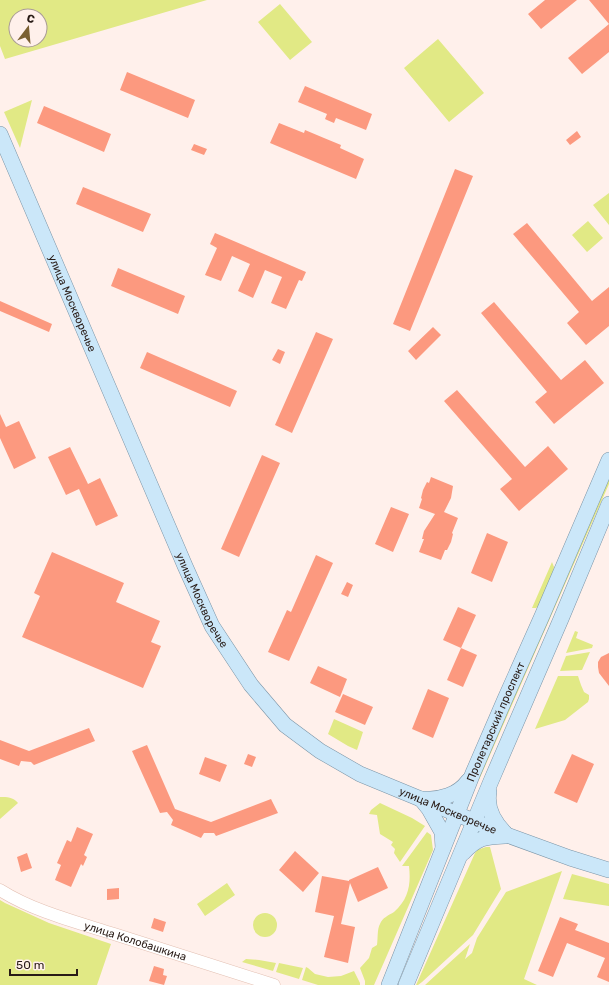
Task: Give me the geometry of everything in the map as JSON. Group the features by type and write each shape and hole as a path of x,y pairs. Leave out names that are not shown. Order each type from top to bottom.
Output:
{"main road":[{"name":"улица Москворечье","path":"1,138 209,620 256,692 285,726 320,751 360,774 475,821 507,836 609,870"},
{"name":"Пролетарский проспект","path":"389,985 504,699 542,616 609,460"},
{"name":"Пролетарский проспект","path":"406,985 609,504"},
{"path":"421,799 435,799 455,793 465,785 473,774"},
{"path":"491,781 488,797 490,814 507,836"},
{"path":"421,799 429,809 442,832 444,849"},
{"path":"460,857 471,844 482,838 507,836"}],"street":[{"name":"улица Колобашкина","path":"0,890 29,905 59,916 274,985"}],"green space":[{"path":"0,0 207,0 48,46 48,8 8,8 8,48 43,48 5,59 0,46"},
{"path":"280,4 312,42 290,60 258,22"},
{"path":"438,39 484,93 449,122 404,68"},
{"path":"32,100 20,148 4,112"},
{"path":"609,193 609,225 593,205"},
{"path":"588,221 603,238 587,252 572,235"},
{"path":"609,475 609,484 479,780 476,779"},
{"path":"552,562 554,567 553,574 539,606 532,608"},
{"path":"575,631 578,632 576,638 593,645 592,648 566,653"},
{"path":"590,652 582,670 560,671 566,656"},
{"path":"558,676 578,676 584,692 589,695 588,702 565,720 535,729"},
{"path":"334,719 363,732 357,750 328,734"},
{"path":"0,797 12,798 18,803 0,819"},
{"path":"380,803 412,818 425,826 400,862 394,853 395,849 391,845 393,842 380,834 377,815 369,814 371,810"},
{"path":"427,832 431,835 433,850 374,985 365,985 360,968 369,958 372,948 377,945 378,929 381,922 399,907 406,896 410,879 409,866 402,866"},
{"path":"490,847 501,889 473,935 422,982 416,985 475,853 477,850"},
{"path":"562,871 524,979 537,985 425,985 470,944 465,959 472,953 477,938 506,892"},
{"path":"572,874 609,884 609,906 563,899"},
{"path":"227,883 235,895 205,916 197,904"},
{"path":"0,900 49,923 111,944 97,985 0,985"},
{"path":"265,913 270,914 276,920 276,930 270,936 265,937 260,936 254,930 253,925 254,920 260,914"},
{"path":"246,959 276,963 273,971 242,962"},
{"path":"279,963 303,968 299,979 276,972"},
{"path":"306,967 315,974 328,977 341,976 354,971 360,985 318,985 302,980"}],"building":[{"path":"545,0 577,0 541,29 528,14"},
{"path":"589,0 609,0 609,24"},
{"path":"609,24 609,52 582,74 568,58"},
{"path":"127,72 195,100 188,118 120,90"},
{"path":"305,86 372,114 366,130 336,118 334,123 325,119 327,114 298,102"},
{"path":"44,106 111,134 104,152 37,123"},
{"path":"279,123 304,133 305,130 341,145 340,148 364,159 356,179 270,143"},
{"path":"577,131 581,137 570,145 566,140"},
{"path":"194,144 207,149 204,155 191,150"},
{"path":"455,169 473,176 410,331 393,324"},
{"path":"83,187 151,214 143,232 76,204"},
{"path":"527,223 592,301 609,287 609,326 586,345 567,323 579,312 513,234"},
{"path":"215,233 306,272 302,281 299,280 286,309 271,303 282,277 265,270 253,298 238,291 250,264 232,256 221,281 205,275 217,248 210,244"},
{"path":"118,268 185,296 178,314 111,286"},
{"path":"0,301 52,324 49,332 0,311"},
{"path":"494,302 561,380 585,360 604,383 554,424 535,402 547,392 481,313"},
{"path":"433,327 441,335 416,360 408,351"},
{"path":"316,332 333,339 292,433 275,425"},
{"path":"278,349 285,352 280,364 272,360"},
{"path":"147,352 237,391 230,407 140,368"},
{"path":"457,390 525,467 548,446 568,469 519,511 500,489 512,479 444,401"},
{"path":"0,414 6,427 19,421 36,458 14,469 0,438"},
{"path":"70,447 88,484 100,478 118,516 96,526 79,489 66,495 48,457"},
{"path":"262,455 280,463 239,557 221,549"},
{"path":"431,477 453,486 451,498 444,512 458,518 452,533 451,542 447,550 445,550 441,560 419,552 424,539 422,539 424,531 435,514 419,508 423,490 427,482 429,483"},
{"path":"391,507 409,514 393,552 375,544"},
{"path":"487,533 508,542 492,582 471,573"},
{"path":"52,552 124,583 116,602 160,621 151,642 161,646 143,688 22,637 40,596 34,593"},
{"path":"316,555 333,563 289,661 268,652 287,610 291,612"},
{"path":"347,582 353,585 348,597 341,594"},
{"path":"458,607 476,615 461,648 443,640"},
{"path":"461,648 477,655 463,687 447,680"},
{"path":"609,653 609,686 599,673 598,662 601,657"},
{"path":"318,666 347,679 340,697 310,683"},
{"path":"428,689 449,698 433,738 412,729"},
{"path":"343,694 373,707 365,725 335,712"},
{"path":"89,728 95,741 34,765 31,762 21,761 19,766 0,759 0,740 29,751"},
{"path":"147,745 175,809 211,822 271,799 278,813 216,836 214,833 204,833 201,838 171,825 173,820 167,812 160,813 132,751"},
{"path":"248,754 256,757 252,767 244,764"},
{"path":"572,754 594,764 577,803 554,793"},
{"path":"205,757 227,765 220,782 199,774"},
{"path":"77,827 93,834 84,855 87,857 83,866 81,864 71,887 55,880 61,865 57,863 67,840 71,842"},
{"path":"295,851 319,873 303,892 279,870"},
{"path":"27,853 32,868 21,872 17,857"},
{"path":"378,867 388,888 358,902 350,883 341,924 355,927 348,963 324,957 334,916 315,912 322,876 349,881"},
{"path":"119,888 119,899 107,900 107,889"},
{"path":"560,917 578,924 575,930 609,943 609,982 597,977 605,958 567,943 553,977 538,971"},
{"path":"154,918 166,922 163,932 151,928"},
{"path":"154,966 164,969 163,975 167,976 164,985 149,981"}]}
